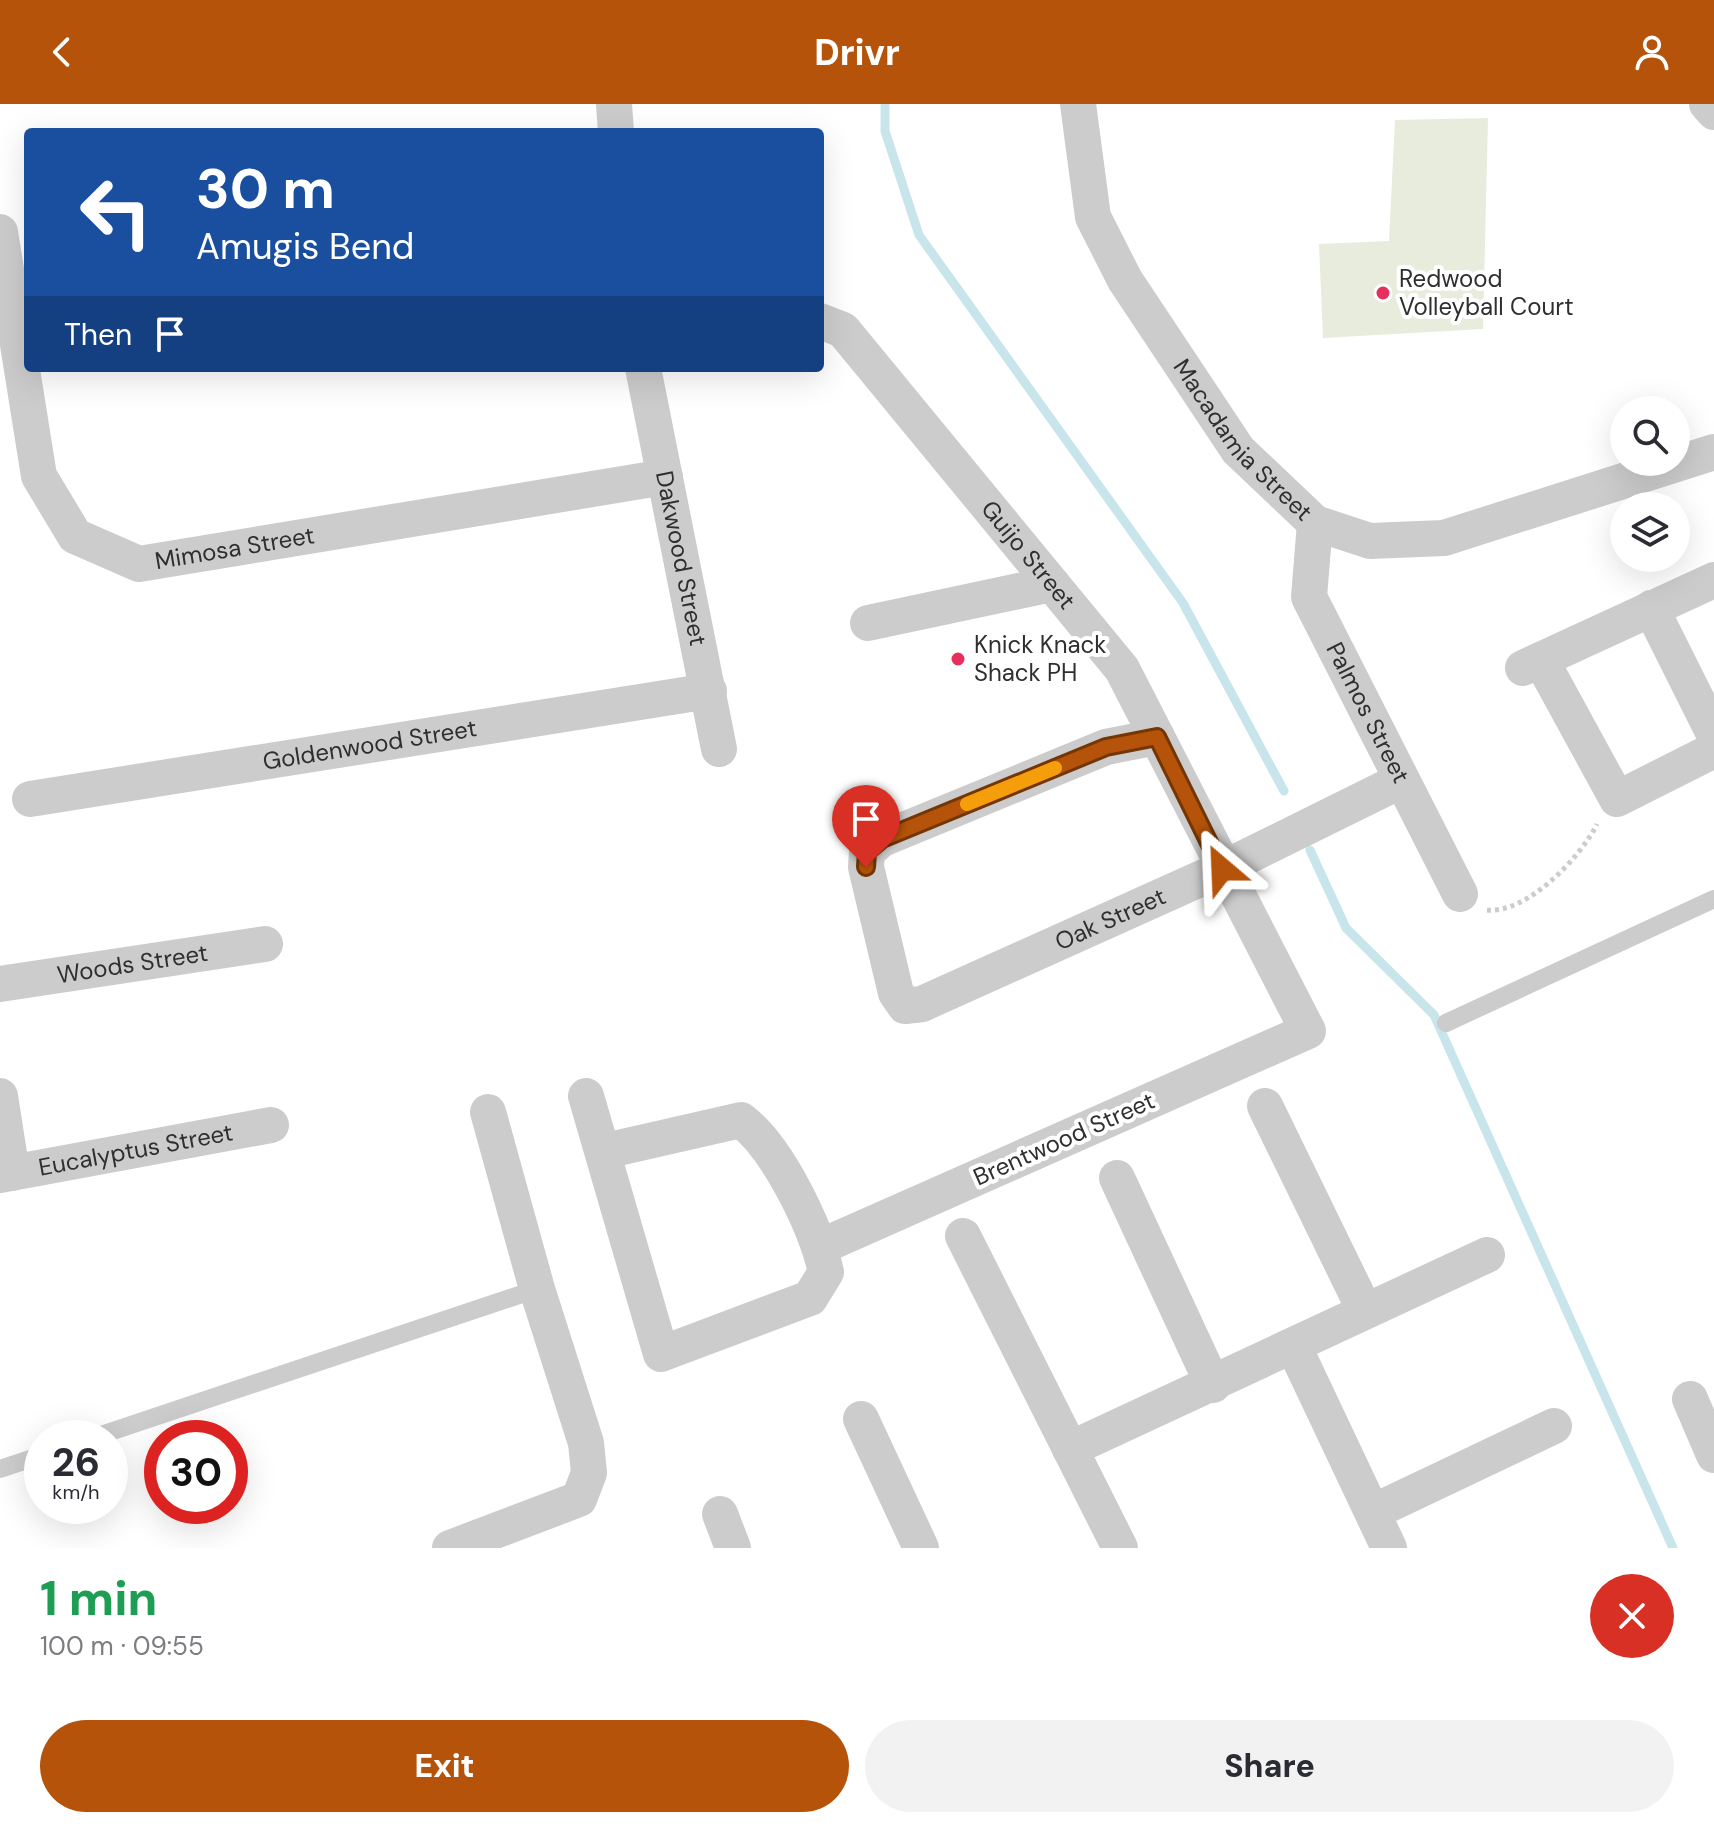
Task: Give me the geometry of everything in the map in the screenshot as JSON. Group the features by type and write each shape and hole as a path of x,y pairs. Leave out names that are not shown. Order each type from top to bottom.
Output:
{"street":[{"path":"614,104 616,128"},
{"name":"Macadamia Street","path":"1078,104 1093,217 1125,280 1238,450 1315,523 1370,541 1444,538 1714,452"},
{"path":"1707,104 1714,112"},
{"name":"Mimosa Street","path":"0,232 24,348"},
{"name":"Guijo Street","path":"824,323 843,330 1122,669 1222,869 1308,1031"},
{"name":"Mimosa Street","path":"27,372 39,476 75,536 139,564 665,477"},
{"name":"Dakwood Street","path":"644,372 719,749"},
{"name":"Palmos Street","path":"1315,523 1309,597 1460,894"},
{"path":"1714,580 1532,664 1617,799 1710,752 1714,742"},
{"path":"868,623 1052,584"},
{"path":"1651,608 1714,734"},
{"name":"Goldenwood Street","path":"30,799 709,691"},
{"name":"Oak Street","path":"1157,737 1106,747 882,839 867,852 866,867 896,993 905,1006 922,1004 1222,869 1400,781"},
{"name":"Woods Street","path":"0,984 265,944"},
{"name":"Brentwood Street","path":"820,1247 1308,1031"},
{"path":"0,1096 6,1174"},
{"path":"586,1096 605,1151 661,1354 810,1298 826,1272 820,1247 771,1152 758,1133 741,1120 605,1151"},
{"path":"1265,1106 1365,1311"},
{"path":"450,1548 579,1499 589,1473 586,1443 537,1289 488,1112"},
{"name":"Eucalyptus Street","path":"6,1174 271,1125"},
{"path":"1117,1178 1213,1385"},
{"path":"963,1236 1118,1547"},
{"path":"1070,1449 1487,1255"},
{"path":"1294,1347 1389,1548"},
{"path":"1690,1399 1714,1455"},
{"path":"861,1419 921,1548"},
{"path":"1373,1512 1554,1426"},
{"path":"720,1514 733,1548"}],"lane":[{"path":"1446,1023 1714,899"},
{"path":"128,1426 537,1289"},
{"path":"0,1469 24,1461"}],"path":[{"path":"1460,894 1483,910 1508,909 1562,871 1591,837 1600,816 1617,799"}],"green space":[{"path":"1488,118 1483,329 1323,338 1319,244 1389,241 1395,120"}],"waterway":[{"path":"885,104 885,131 919,235 1183,603 1284,791"},
{"path":"1310,850 1346,928 1434,1015 1673,1548"}],"slow traffic":[{"path":"967,804 1055,768"}],"place":[{"name":"Redwood Volleyball Court","path":"1383,293"},
{"name":"Knick Knack Shack PH","path":"958,659"}],"route":[{"path":"866,867 867,852 882,839 1106,747 1157,737 1222,869"}]}
